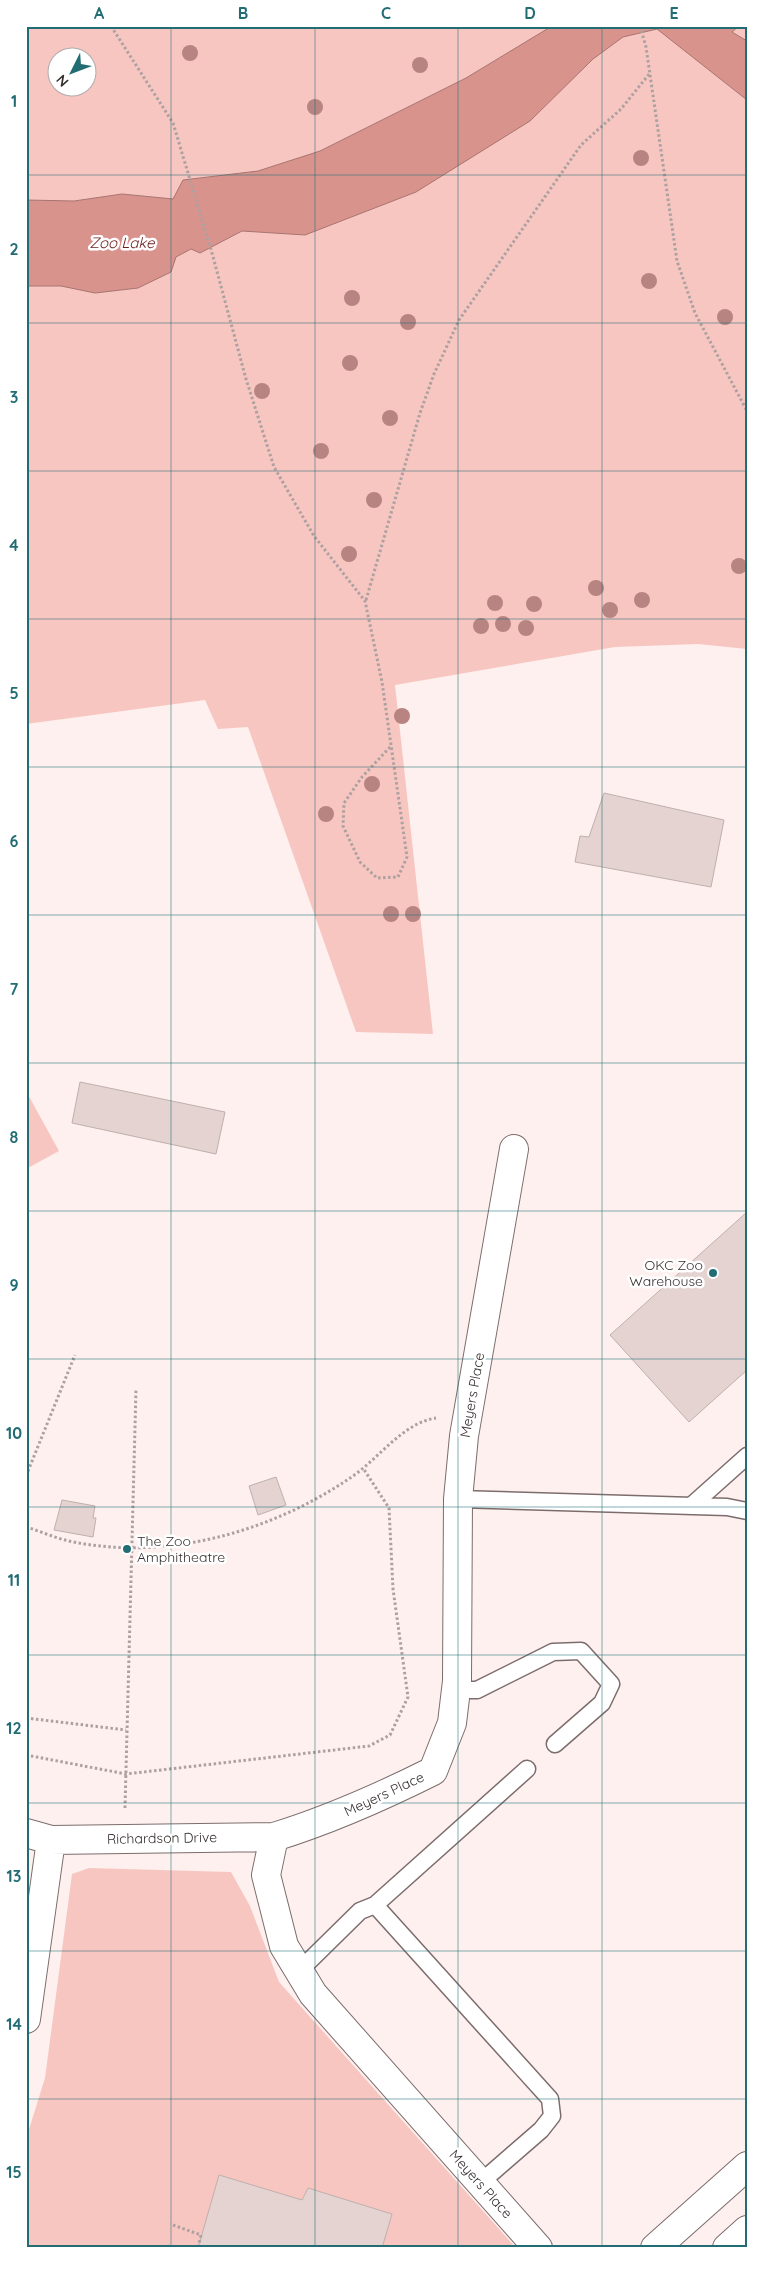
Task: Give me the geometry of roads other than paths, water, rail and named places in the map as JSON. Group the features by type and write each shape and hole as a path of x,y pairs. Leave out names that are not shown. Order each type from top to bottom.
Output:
{"street":[{"name":"Meyers Place","path":"514,1149 469,1414 458,1499 456,1690 452,1723 433,1771 318,1824 274,1837 266,1875 284,1946 313,1994 538,2248"},
{"name":"Richardson Drive","path":"26,2019 39,1836 124,1838 274,1837"},
{"path":"654,2248 747,2166"},
{"path":"727,2248 747,2230"}],"lane":[{"path":"690,1506 747,1456"},
{"path":"458,1499 727,1507 747,1510"},
{"path":"456,1690 477,1690 553,1652 581,1651 611,1684 602,1703 556,1744"},
{"path":"300,1971 360,1911 375,1905 527,1769"},
{"path":"375,1905 550,2099 552,2116 541,2130 480,2183"}],"water":[{"name":"Zoo Lake","path":"552,26 739,26 732,32 747,41 747,100 657,29 623,37 593,59 530,121 416,192 305,235 242,231 200,253 191,249 176,257 171,272 138,288 95,293 61,286 26,286 26,200 74,201 122,194 173,199 183,180 258,171 320,151 466,78"}],"place":[{"name":"OKC Zoo Warehouse","path":"713,1273"},
{"name":"The Zoo Amphitheatre","path":"127,1549"}]}
